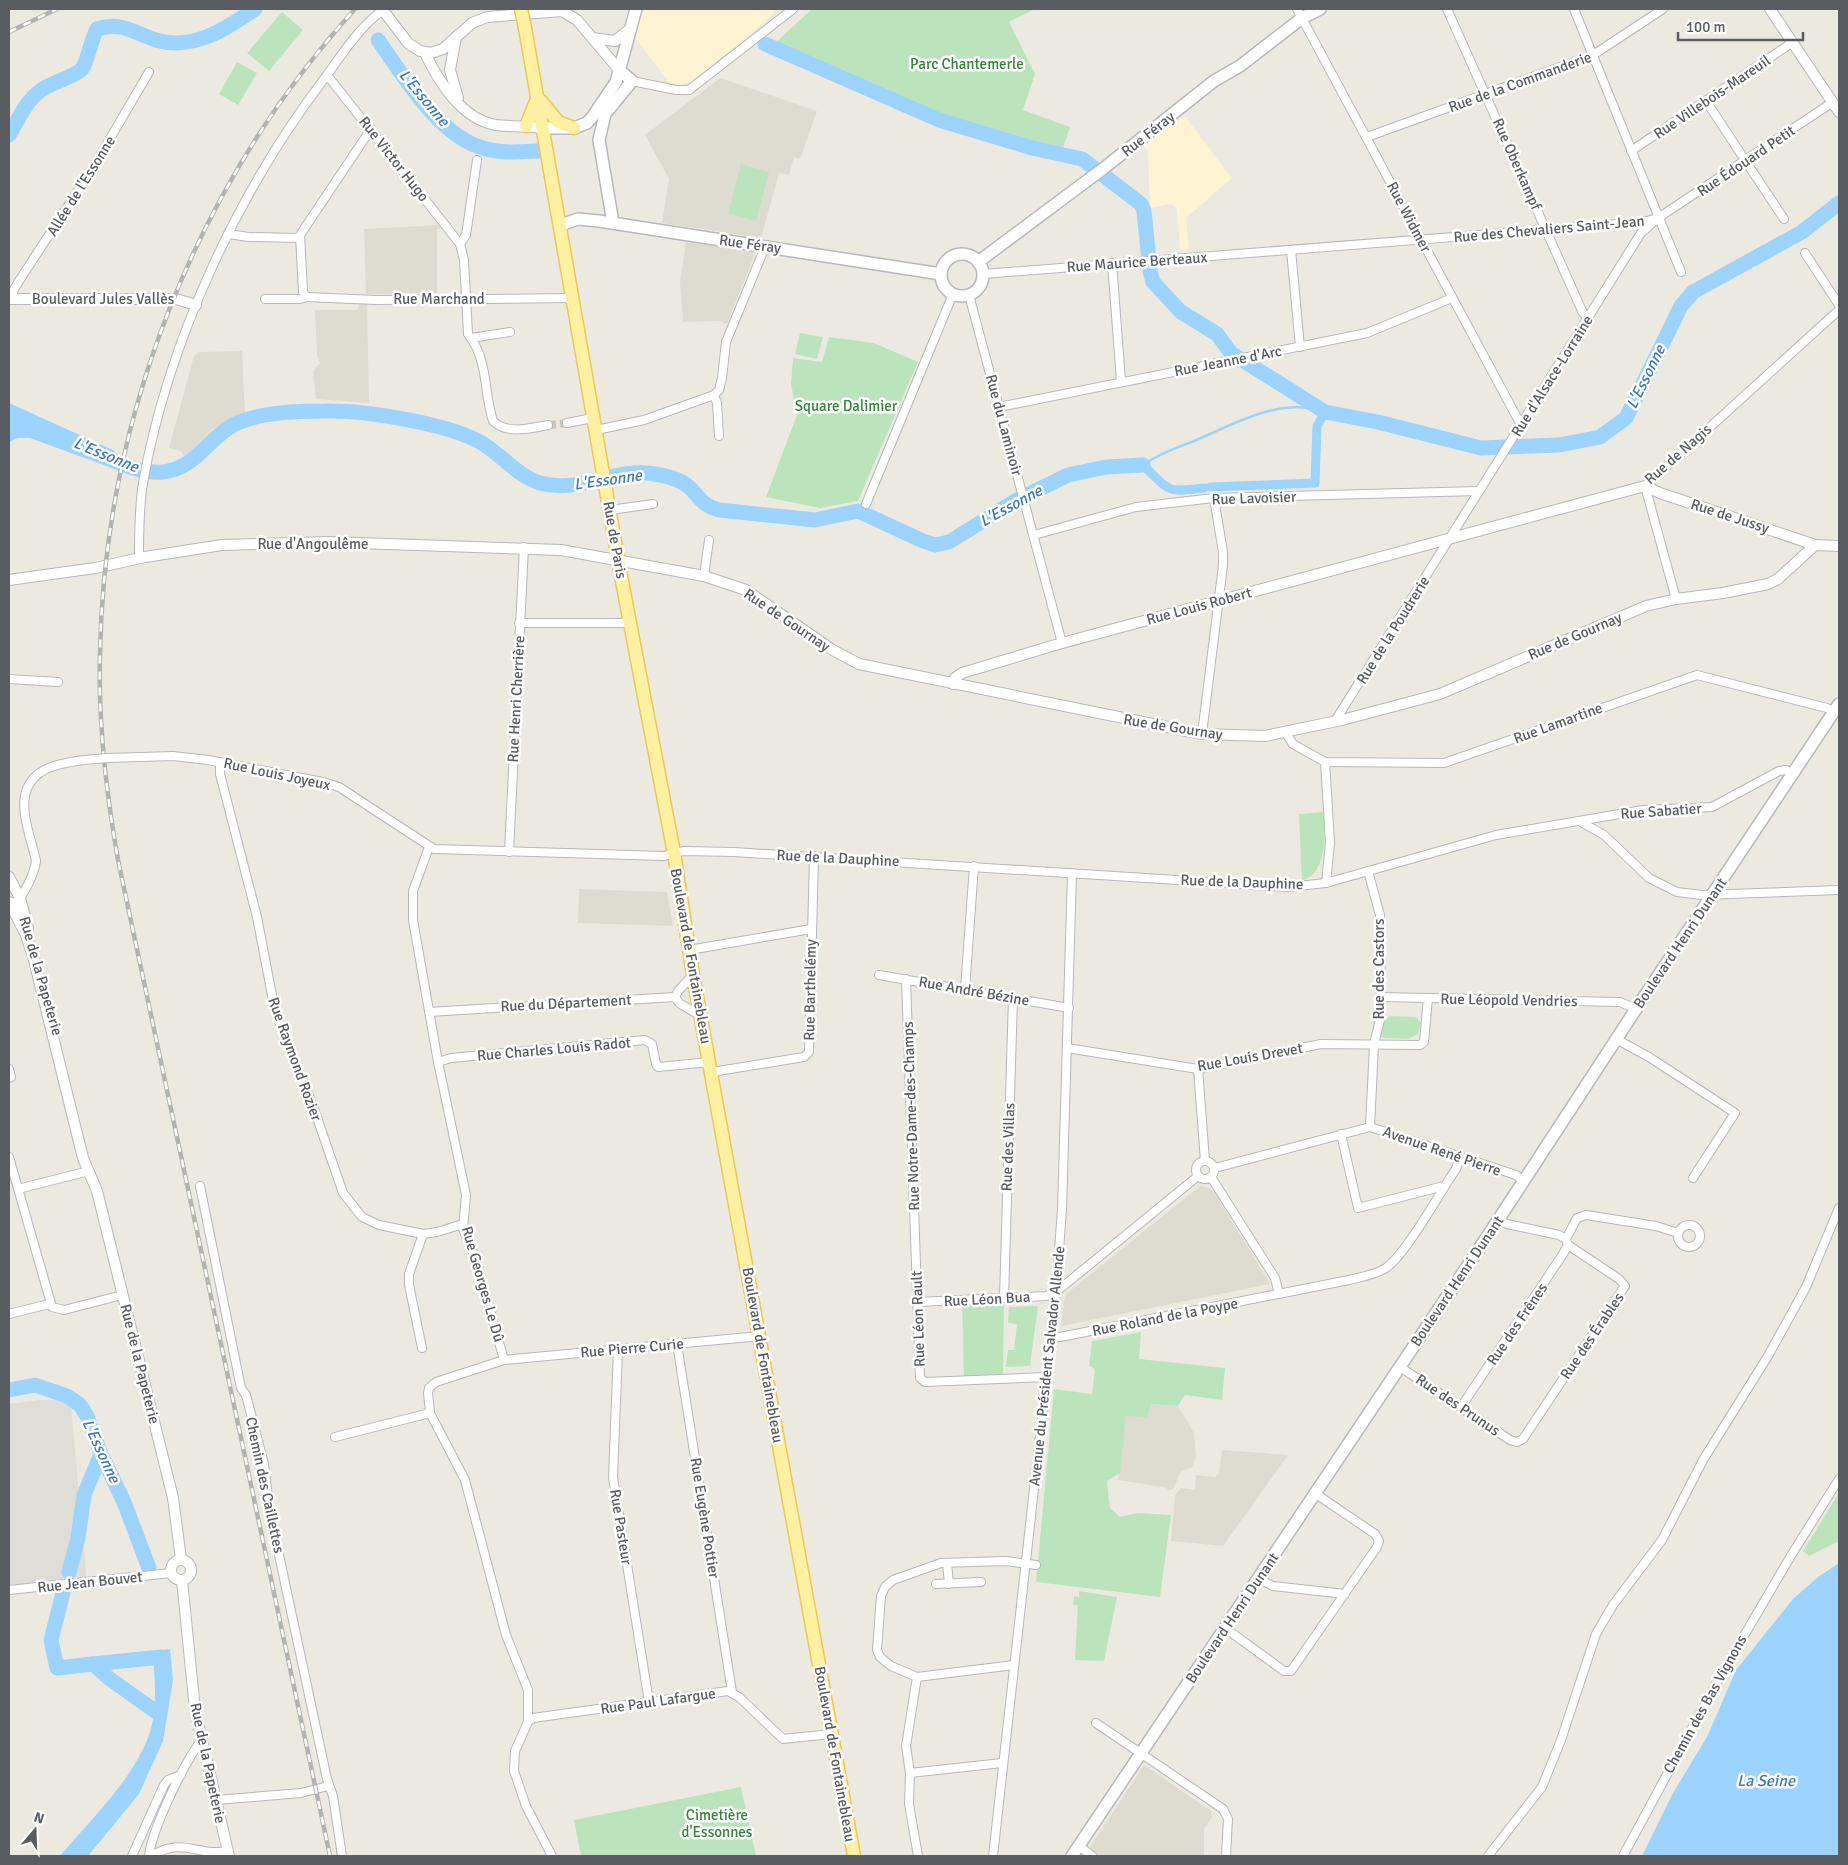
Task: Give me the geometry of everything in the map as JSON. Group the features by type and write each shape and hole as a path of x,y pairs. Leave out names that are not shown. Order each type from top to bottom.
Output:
{"main road":[{"name":"Rue de Paris","path":"521,9 538,97 618,561 674,854"},
{"path":"543,133 574,128 587,123 610,92 620,71 636,9"},
{"name":"Rue Féray","path":"978,262 1094,176 1214,82 1240,66 1299,13 1320,9"},
{"path":"612,223 599,140 605,114 632,80 620,71"},
{"path":"526,126 538,97 558,122 574,128"},
{"path":"587,123 599,140"},
{"name":"Rue Féray","path":"560,225 578,219 612,223 941,274"},
{"path":"956,255 968,255 978,262 983,274 978,289 969,295 953,294 943,283 941,274 945,262 956,255"},
{"name":"Boulevard Henri Dunant","path":"1076,1851 1136,1752 1225,1628 1316,1494 1836,708"},
{"name":"Boulevard de Fontainebleau","path":"674,854 693,975 854,1856"}],"street":[{"path":"632,80 676,90 689,90 793,9"},
{"name":"Rue Oberkampf","path":"1448,9 1583,312 1589,318"},
{"path":"1574,9 1681,272"},
{"name":"Rue de la Commanderie","path":"1367,137 1593,55 1663,9"},
{"path":"1770,9 1839,112"},
{"path":"139,558 139,524 148,462 175,362 196,305 228,234 275,149 327,75 359,34 382,10 408,43 425,53 444,85 461,106 483,121 492,124 526,126 543,133"},
{"path":"425,53 443,49 472,23 487,17 556,10 569,14 620,71"},
{"name":"Rue Widmer","path":"1299,13 1521,425"},
{"path":"592,38 615,41 630,29"},
{"path":"456,38 450,70 461,106"},
{"name":"Rue Villebois-Mareuil","path":"1631,151 1793,42"},
{"name":"Allée de l'Essonne","path":"11,299 16,286 94,166 149,72"},
{"name":"Rue Victor Hugo","path":"327,75 460,244"},
{"path":"1706,101 1784,219"},
{"name":"Rue Édouard Petit","path":"1658,218 1833,102"},
{"path":"306,297 303,292 300,238 370,129"},
{"path":"477,160 466,235 460,244 464,260 468,334 476,343 482,358 493,421 497,425 511,429 548,424"},
{"name":"Rue des Chevaliers Saint-Jean","path":"1291,250 1643,222 1658,218"},
{"name":"Rue d'Alsace-Lorraine","path":"1450,538 1641,233 1658,218"},
{"path":"228,234 248,237 300,238"},
{"path":"567,422 594,424 652,417 714,395 720,384 726,342 765,246"},
{"path":"1291,250 1300,347"},
{"name":"Rue Maurice Berteaux","path":"983,274 1291,250"},
{"path":"1804,253 1839,305"},
{"path":"1112,263 1121,381"},
{"path":"866,504 953,294"},
{"name":"Rue du Laminoir","path":"969,295 1062,643"},
{"name":"Rue Marchand","path":"265,299 300,299 306,297 320,299 573,298"},
{"name":"Rue Jeanne d'Arc","path":"999,407 1367,333 1452,298"},
{"name":"Boulevard Jules Vallès","path":"11,299 176,299 196,305"},
{"name":"Rue de Nagis","path":"1450,538 1645,486 1839,310"},
{"path":"471,338 510,332"},
{"path":"714,395 717,403 719,436"},
{"path":"1645,486 1676,598"},
{"name":"Rue de Jussy","path":"1645,486 1660,493 1815,545"},
{"name":"Rue Lavoisier","path":"1034,535 1136,507 1214,498 1479,491"},
{"path":"1202,734 1223,552 1214,498"},
{"path":"610,510 653,504"},
{"name":"Rue Louis Robert","path":"954,684 955,678 962,673 1062,643 1450,538"},
{"name":"Rue de la Poudrerie","path":"1335,721 1450,538"},
{"path":"704,576 709,540"},
{"name":"Rue d'Angoulême","path":"9,580 95,568 139,558 212,546 286,543 330,542 524,547 561,550 618,561"},
{"path":"1815,545 1839,546"},
{"name":"Rue de Gournay","path":"618,561 704,576 752,594 844,657 859,664 1202,734 1242,736 1286,733 1440,694 1646,606 1676,598 1723,593 1768,584 1778,579 1815,545"},
{"name":"Rue Henri Cherrière","path":"509,852 524,547"},
{"path":"519,623 630,623"},
{"name":"Rue Lamartine","path":"1286,733 1293,744 1325,762 1444,763 1697,675 1827,708 1836,708"},
{"path":"9,679 58,682"},
{"name":"Rue Louis Joyeux","path":"20,898 34,870 36,861 25,816 24,804 29,782 38,773 58,765 95,759 173,756 220,762 323,782 339,787 429,847"},
{"name":"Rue Raymond Rozier","path":"220,762 220,774 257,917 275,1011 314,1108 343,1193 354,1208 370,1222 422,1234 438,1232 463,1224"},
{"path":"1325,762 1330,843 1326,883"},
{"name":"Rue Sabatier","path":"1581,822 1643,810 1712,807 1779,771 1786,770 1792,773"},
{"path":"1581,822 1604,835 1649,878 1658,884 1686,894 1839,890"},
{"name":"Rue de la Dauphine","path":"674,854 683,851 814,856 1288,887 1326,883 1476,840 1581,822"},
{"path":"429,847 509,852 664,856 674,854"},
{"name":"Rue Georges Le Dû","path":"429,847 415,880 412,902 413,920 438,1062 466,1195 463,1224 504,1360 432,1385 428,1393 430,1413 468,1489 473,1518 506,1635 526,1679 528,1722 516,1752 514,1771 526,1806 552,1856"},
{"name":"Rue Barthelémy","path":"711,1067 807,1055 814,856"},
{"path":"965,989 974,866"},
{"name":"Rue des Castors","path":"1368,870 1380,916 1381,997 1381,1016 1374,1044 1370,1128"},
{"name":"Avenue du Président Salvador Allende","path":"993,1856 1056,1292 1062,1209 1072,873"},
{"path":"10,879 21,883 28,880"},
{"path":"9,902 15,902 20,898 10,879"},
{"name":"Rue de la Papeterie","path":"20,898 50,998 89,1171"},
{"name":"Rue de la Papeterie","path":"9,902 26,935 34,960 83,1158 97,1191 174,1498 181,1559"},
{"path":"689,950 811,929"},
{"path":"693,975 675,997 679,1003 701,1016"},
{"name":"Rue André Bézine","path":"879,975 1069,1008"},
{"name":"Rue Notre-Dame-des-Champs","path":"906,979 916,1252"},
{"name":"Rue du Département","path":"429,1012 675,997"},
{"name":"Rue des Villas","path":"1004,1298 1013,997"},
{"name":"Rue Léopold Vendries","path":"1381,997 1620,1002 1636,1008"},
{"name":"Rue Louis Drevet","path":"1068,1048 1198,1069 1321,1044 1423,1044 1428,998"},
{"path":"1616,1039 1649,1057 1735,1114 1692,1178"},
{"name":"Rue Charles Louis Radot","path":"438,1062 460,1058 644,1040 652,1044 658,1067 711,1067"},
{"path":"1198,1069 1205,1161"},
{"name":"Avenue René Pierre","path":"1214,1168 1340,1134 1370,1128 1516,1176 1523,1181"},
{"path":"1340,1134 1358,1208 1444,1186"},
{"path":"9,1157 49,1304 55,1309 64,1310 122,1295"},
{"name":"Rue Roland de la Poype","path":"1050,1336 1060,1337 1078,1334 1280,1294 1358,1278 1385,1269 1409,1242 1456,1169 1460,1157"},
{"path":"1198,1176 1198,1165 1205,1161 1211,1162 1214,1168 1211,1177"},
{"path":"18,1189 89,1171"},
{"path":"1056,1292 1198,1176"},
{"path":"1198,1176 1203,1179 1211,1177"},
{"path":"1211,1177 1275,1278 1280,1294"},
{"name":"Chemin des Caillettes","path":"200,1186 241,1388 246,1395 264,1464 270,1513 328,1786 333,1796 342,1856"},
{"path":"1488,1856 1542,1787 1561,1740 1596,1634 1604,1618 1662,1540 1703,1460 1768,1356 1806,1286 1839,1208"},
{"name":"Rue des Frênes","path":"1461,1408 1567,1242 1577,1218 1586,1215 1656,1226 1678,1233"},
{"path":"1499,1220 1507,1224 1559,1235 1567,1242"},
{"path":"422,1234 409,1274 409,1285 422,1348"},
{"name":"Rue des Érables","path":"1517,1442 1523,1440 1625,1286 1619,1279 1567,1242"},
{"name":"Rue Léon Rault","path":"916,1252 920,1378 922,1381 1046,1377"},
{"name":"Rue Léon Bua","path":"917,1302 1046,1296 1056,1292"},
{"path":"9,1314 49,1304"},
{"name":"Rue Pierre Curie","path":"504,1360 760,1336"},
{"name":"Rue Eugène Pottier","path":"677,1344 732,1692"},
{"name":"Rue Pasteur","path":"618,1350 613,1477 649,1702"},
{"name":"Rue des Prunus","path":"1400,1367 1510,1440 1517,1442"},
{"path":"335,1437 430,1413"},
{"name":"Chemin des Bas Vignons","path":"1623,1856 1718,1680 1792,1554 1839,1479"},
{"path":"1225,1628 1284,1671 1294,1669 1345,1594 1379,1540 1375,1534 1316,1494"},
{"path":"181,1559 187,1562 191,1568 190,1574 182,1580 175,1579 166,1574 172,1565 181,1559"},
{"path":"1014,1665 917,1677 891,1666 880,1657 877,1640 882,1591 893,1580 935,1564 1006,1561 1036,1564"},
{"path":"947,1563 949,1584"},
{"name":"Rue Jean Bouvet","path":"9,1590 166,1574"},
{"path":"1258,1578 1273,1586 1345,1594"},
{"name":"Rue de la Papeterie","path":"182,1580 191,1680 201,1741 228,1854"},
{"path":"936,1584 981,1582"},
{"path":"917,1677 906,1746 910,1773 909,1804 918,1856"},
{"name":"Rue Paul Lafargue","path":"528,1722 533,1718 732,1692 783,1739 831,1734"},
{"path":"1096,1723 1136,1752 1223,1809 1227,1816 1226,1856"},
{"path":"201,1741 181,1775 152,1843 151,1856 175,1846 189,1846 213,1854 228,1854"},
{"path":"910,1773 1002,1763"},
{"path":"132,1856 164,1785 168,1780 181,1775"},
{"path":"216,1800 301,1793 328,1786"},
{"path":"1076,1851 1092,1856"}],"shaded area":[{"path":"643,9 777,9 764,23 691,81 681,85 669,82 635,38"},
{"path":"720,78 817,111 800,159 794,157 789,175 779,173 761,238 662,223 669,179 645,135"},
{"path":"1184,115 1232,178 1186,218 1189,249 1180,250 1177,209 1171,204 1150,208 1148,152 1144,146"},
{"path":"439,225 441,229 437,229 437,293 366,294 364,229"},
{"path":"686,242 751,252 754,256 727,324 720,321 683,322 680,282"},
{"path":"359,304 367,304 369,403 316,399 313,371 320,363 317,356 315,310 358,310"},
{"path":"242,351 245,414 214,428 185,458 181,451 169,448 194,356 199,352"},
{"path":"579,889 667,892 673,926 578,923"},
{"path":"1200,1186 1207,1187 1214,1192 1270,1284 1061,1326 1065,1295"},
{"path":"39,1400 63,1400 71,1406 87,1582 9,1590 9,1404"},
{"path":"1151,1404 1178,1406 1194,1433 1196,1457 1192,1467 1180,1472 1174,1488 1168,1491 1167,1488 1118,1480 1126,1416"},
{"path":"1222,1450 1288,1455 1223,1546 1171,1541 1175,1495 1181,1488 1195,1490 1196,1475 1215,1477 1219,1474"},
{"path":"1144,1765 1211,1811 1212,1817 1204,1829 1204,1856 1097,1856 1088,1850"}],"green space":[{"name":"Parc Chantemerle","path":"812,9 1035,9 1009,22 1035,74 1023,110 1070,127 1062,151 924,109 775,43"},
{"path":"282,12 303,30 269,71 247,53"},
{"path":"237,62 257,73 238,105 219,94"},
{"path":"741,164 769,172 756,221 728,213"},
{"path":"800,333 823,337 817,359 795,354"},
{"name":"Square Dalimier","path":"829,337 874,343 918,362 858,501 820,508 766,497 797,415 791,384 793,358 822,362"},
{"path":"1323,812 1324,841 1321,861 1317,870 1302,881 1299,814"},
{"path":"1390,1016 1416,1017 1421,1023 1418,1034 1408,1039 1383,1038 1381,1035 1385,1020"},
{"path":"1004,1298 1003,1378 964,1380 962,1300"},
{"path":"1038,1306 1030,1366 1006,1367 1008,1350 1014,1350 1017,1324 1008,1323 1009,1307"},
{"path":"1141,1332 1139,1359 1225,1368 1222,1400 1185,1395 1178,1406 1151,1404 1147,1417 1126,1416 1120,1473 1107,1481 1110,1508 1120,1517 1137,1513 1171,1515 1160,1597 1036,1582 1054,1389 1092,1394 1095,1369 1089,1366 1092,1341"},
{"path":"1839,1493 1839,1541 1809,1556 1803,1551"},
{"path":"1079,1591 1117,1597 1104,1661 1075,1660 1078,1605 1073,1605 1074,1596 1079,1597"},
{"name":"Cimetière d'Essonnes","path":"741,1787 756,1856 581,1856 574,1820"}],"water":[{"path":"9,403 115,451 112,468 30,438 18,438 9,442"},
{"name":"La Seine","path":"1839,1563 1839,1856 1642,1856 1673,1793 1707,1737 1736,1670 1793,1599 1818,1577"},
{"path":"170,1649 173,1680 163,1741 139,1794 88,1856 60,1856 122,1784 142,1752 154,1715 155,1682 152,1651"}],"waterway":[{"name":"L'Essonne","path":"9,135 35,95 82,69 97,29 114,26 121,27 156,40 183,43 221,30 255,9"},
{"name":"L'Essonne","path":"378,40 434,115 462,139 485,149 507,152 538,151"},
{"path":"765,44 939,120 1032,148 1082,159 1141,204 1144,211 1150,271 1153,282 1181,312 1217,334 1231,353 1325,412 1378,422 1481,448 1559,445 1600,437 1626,418 1681,306 1693,292 1802,232 1839,203"},
{"name":"L'Essonne","path":"1143,465 1168,452 1258,414 1291,407 1325,412"},
{"name":"L'Essonne","path":"95,453 135,469 160,472 173,470 186,464 226,429 247,419 269,414 292,412 343,411 362,413 406,419 466,435 488,447 516,470 540,483 569,485 626,474 655,474 682,482 705,504 719,510 815,520 858,511 935,545 949,542 1015,501 1068,475 1106,467 1143,465"},
{"name":"L'Essonne","path":"1210,487 1315,483 1317,426 1325,412"},
{"name":"L'Essonne","path":"1143,465 1169,488 1175,490 1204,488"},
{"name":"L'Essonne","path":"9,1390 35,1385 67,1396 80,1405 87,1416 101,1454 124,1502 149,1568"},
{"path":"69,1572 78,1538 84,1495 101,1454"},
{"path":"63,1593 51,1640 57,1668 93,1664 110,1679 159,1714"},
{"path":"93,1664 161,1657"}],"tunnel":[{"path":"548,425 567,423"}],"railway":[{"path":"9,32 57,9"},
{"path":"330,1856 118,860 104,757 100,706 100,654 106,566 119,478 141,392 170,308 206,227 249,150 299,77 355,9"}]}
